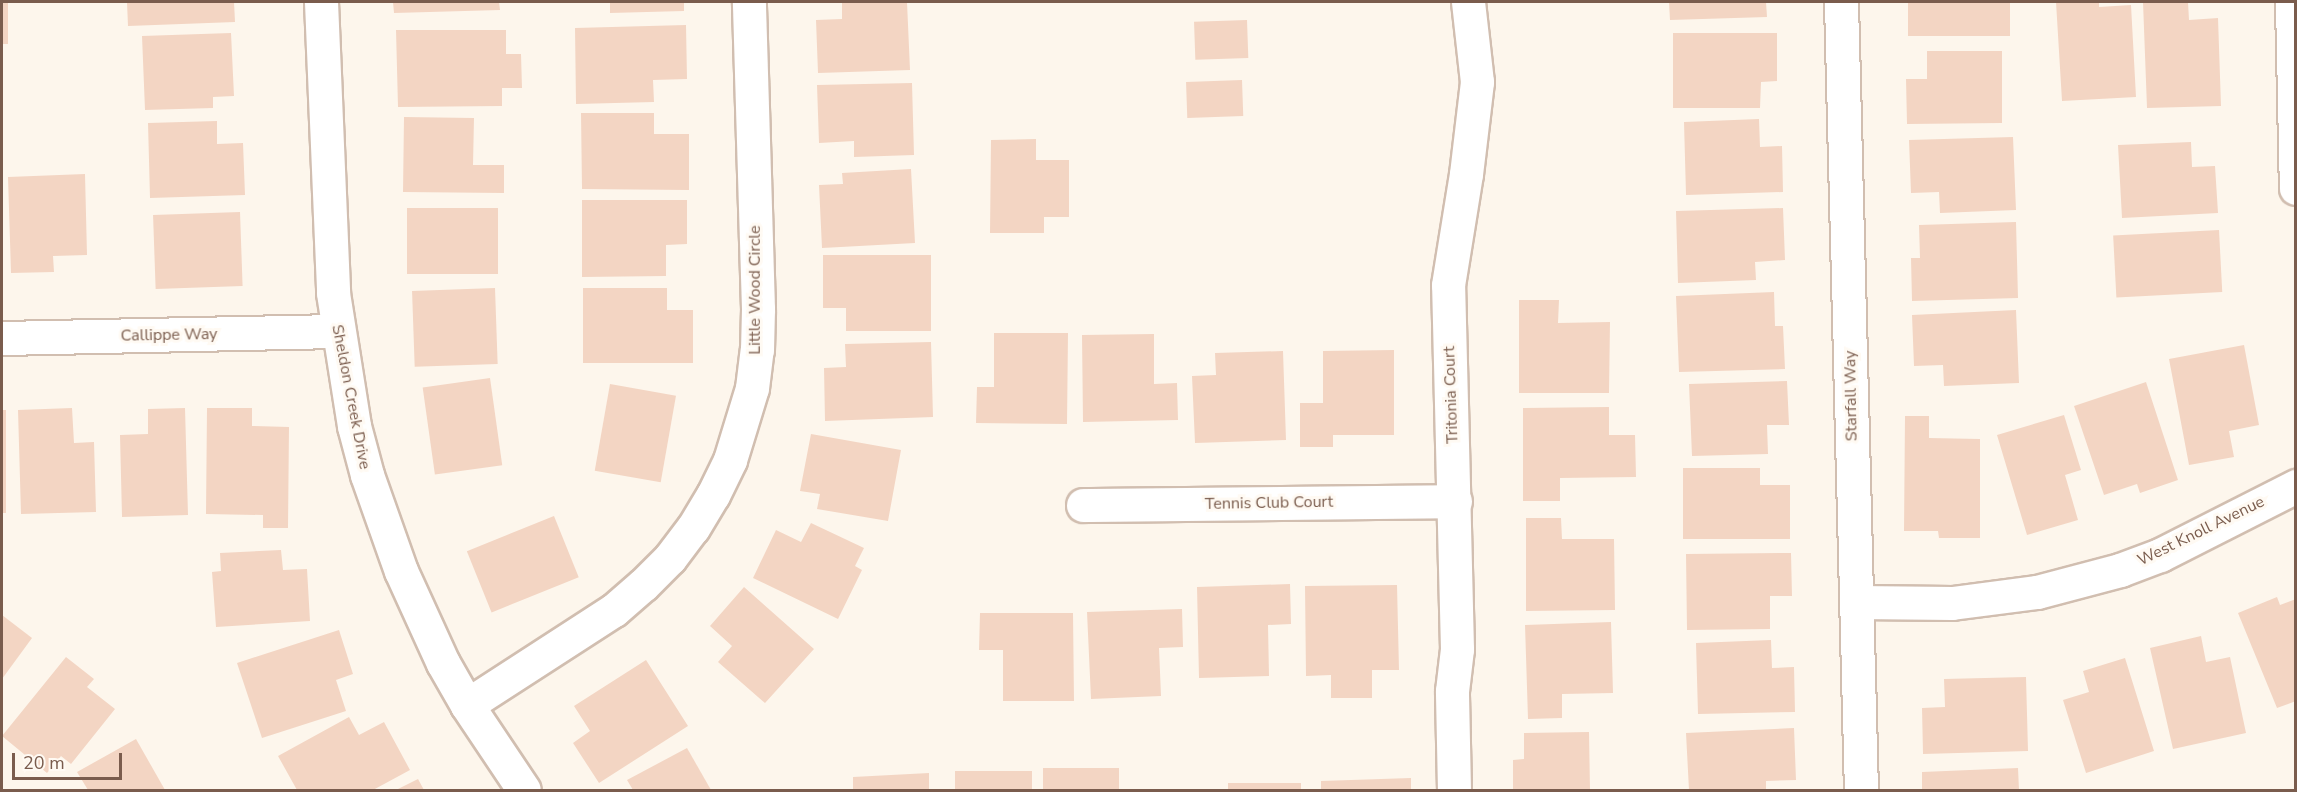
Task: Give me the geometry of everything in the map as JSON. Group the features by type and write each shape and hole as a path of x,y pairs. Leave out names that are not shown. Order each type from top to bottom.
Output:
{"street":[{"name":"Sheldon Creek Drive","path":"321,2 333,293 337,331 354,426 367,475 401,571 443,663 467,705 524,790"},
{"name":"Little Wood Circle","path":"467,705 614,610 644,585 670,558 693,528 730,460 752,388 757,350 758,309 749,2"},
{"name":"Tritonia Court","path":"1454,790 1452,691 1457,649 1448,285 1466,174 1477,82 1468,2"},
{"name":"Starfall Way","path":"1841,2 1861,790"},
{"path":"2292,2 2295,188"},
{"name":"Callippe Way","path":"2,338 337,331"},
{"name":"West Knoll Avenue","path":"1857,602 1952,603 1995,599 2047,589 2120,570 2160,555 2295,486"},
{"name":"Tennis Club Court","path":"1083,505 1455,501"}],"building":[{"path":"2,2 8,2 8,44 2,44"},
{"path":"127,2 234,2 235,22 128,26"},
{"path":"393,2 499,2 500,10 394,13"},
{"path":"610,2 684,2 684,11 610,13"},
{"path":"842,2 907,2 910,70 818,73 816,20 842,19"},
{"path":"1669,2 1766,2 1767,17 1670,20"},
{"path":"1908,2 2010,2 2010,36 1908,36"},
{"path":"2056,2 2099,2 2099,7 2131,5 2136,97 2062,101"},
{"path":"2143,2 2188,2 2189,20 2218,18 2221,106 2147,108"},
{"path":"1247,20 1248,58 1195,60 1194,22"},
{"path":"686,25 687,79 653,80 654,102 576,104 575,28"},
{"path":"396,30 506,30 506,54 521,54 522,88 502,88 502,106 398,107"},
{"path":"231,33 234,96 213,97 213,108 145,110 142,36"},
{"path":"1673,33 1777,33 1777,81 1761,82 1760,108 1673,108"},
{"path":"1927,51 2002,51 2002,123 1907,124 1906,79 1927,79"},
{"path":"1242,80 1243,116 1187,118 1186,82"},
{"path":"912,83 914,155 854,157 854,141 819,143 817,85"},
{"path":"581,113 654,113 654,134 689,134 689,190 582,189"},
{"path":"404,117 474,118 473,165 504,165 504,193 403,192"},
{"path":"1759,119 1760,147 1782,146 1783,192 1686,195 1684,122"},
{"path":"217,121 217,144 243,143 245,195 150,198 148,123"},
{"path":"2013,137 2016,210 1940,213 1939,192 1911,193 1909,140"},
{"path":"1036,139 1036,160 1069,160 1069,217 1044,217 1044,233 990,233 991,140"},
{"path":"2191,142 2192,167 2215,166 2218,213 2122,218 2118,145"},
{"path":"911,169 915,243 822,248 819,185 843,184 842,173"},
{"path":"85,174 87,255 53,256 54,272 11,273 8,177"},
{"path":"582,200 687,200 687,244 666,245 666,276 582,277"},
{"path":"407,208 498,208 498,274 407,274"},
{"path":"1783,208 1785,260 1755,262 1756,280 1678,283 1676,211"},
{"path":"240,212 243,286 156,289 153,215"},
{"path":"2016,222 2018,298 1912,301 1911,258 1920,258 1919,225"},
{"path":"2219,230 2222,292 2116,297 2113,236"},
{"path":"823,255 931,255 931,331 846,331 846,308 823,308"},
{"path":"495,288 498,364 415,367 412,291"},
{"path":"583,288 667,288 667,310 693,310 693,363 583,363"},
{"path":"1774,292 1775,326 1783,326 1785,369 1679,372 1676,296"},
{"path":"1519,300 1559,300 1558,323 1610,322 1609,393 1519,393"},
{"path":"2016,310 2019,383 1944,386 1943,365 1914,366 1912,315"},
{"path":"994,333 1068,333 1067,424 976,423 977,387 994,387"},
{"path":"1154,334 1154,384 1177,383 1178,420 1083,422 1082,335"},
{"path":"931,342 933,417 825,421 824,368 846,367 845,344"},
{"path":"2244,345 2259,425 2229,431 2234,457 2189,465 2169,359"},
{"path":"1394,350 1394,435 1333,435 1333,447 1300,447 1300,403 1323,403 1323,351"},
{"path":"1283,351 1286,440 1195,443 1192,376 1216,375 1215,353"},
{"path":"490,378 502,465 435,475 423,387"},
{"path":"1787,381 1789,425 1767,425 1768,454 1692,456 1689,384"},
{"path":"2146,382 2178,480 2140,493 2137,484 2104,495 2074,406"},
{"path":"610,384 676,396 661,482 595,471"},
{"path":"1609,407 1609,435 1635,435 1636,477 1560,478 1560,501 1523,501 1523,408"},
{"path":"72,408 74,443 94,442 96,512 21,514 18,410"},
{"path":"185,408 188,515 122,517 120,435 148,434 148,409"},
{"path":"207,408 252,408 252,426 289,427 288,528 263,528 263,515 206,514"},
{"path":"2,410 6,410 6,513 2,513"},
{"path":"2064,415 2081,470 2065,475 2078,520 2027,535 1997,435"},
{"path":"1905,416 1929,416 1929,438 1980,439 1980,538 1939,538 1938,531 1904,531"},
{"path":"811,434 901,450 888,521 817,509 820,494 800,491"},
{"path":"1683,468 1760,468 1760,485 1790,485 1790,539 1683,539"},
{"path":"554,516 579,577 492,612 467,551"},
{"path":"1526,518 1561,518 1562,539 1614,539 1615,610 1526,611"},
{"path":"811,523 864,548 855,566 862,570 838,619 753,578 776,530 801,542"},
{"path":"281,550 283,570 307,569 310,621 216,627 212,572 221,571 220,553"},
{"path":"1791,553 1792,596 1770,596 1770,629 1687,630 1686,554"},
{"path":"1290,584 1291,624 1268,625 1269,676 1199,678 1197,587"},
{"path":"1397,585 1399,670 1372,670 1372,698 1331,698 1331,675 1306,676 1305,586"},
{"path":"744,587 814,649 765,703 718,662 732,646 710,626"},
{"path":"2277,597 2280,605 2296,599 2296,701 2277,708 2238,613"},
{"path":"1182,609 1183,647 1159,648 1161,696 1091,699 1087,612"},
{"path":"980,613 1073,613 1074,701 1003,701 1003,650 979,650"},
{"path":"2,615 32,638 2,679"},
{"path":"1611,622 1613,693 1562,694 1562,718 1528,719 1525,625"},
{"path":"339,630 353,674 336,680 346,711 262,738 237,663"},
{"path":"2201,636 2206,662 2230,657 2246,733 2173,749 2150,648"},
{"path":"1771,640 1772,668 1794,667 1795,712 1698,714 1696,643"},
{"path":"66,657 94,679 87,687 115,709 71,764 61,756 47,773 2,736"},
{"path":"2125,658 2154,751 2086,773 2063,700 2089,692 2083,671"},
{"path":"646,660 688,726 599,783 573,743 590,731 574,706"},
{"path":"2026,677 2028,751 1923,754 1922,708 1945,707 1944,679"},
{"path":"349,717 359,735 384,722 410,770 373,790 297,790 278,756"},
{"path":"1794,728 1796,780 1766,781 1766,790 1689,790 1686,733"},
{"path":"1589,732 1590,790 1513,790 1513,760 1524,759 1524,733"},
{"path":"136,739 165,790 88,790 77,772"},
{"path":"687,748 711,790 633,790 627,780"},
{"path":"1043,768 1119,768 1119,790 1043,790"},
{"path":"2018,768 2019,790 1922,790 1922,772"},
{"path":"955,771 1032,771 1032,790 955,790"},
{"path":"929,773 929,790 853,790 853,777"},
{"path":"1411,778 1411,790 1321,790 1321,781"},
{"path":"418,779 424,790 396,790"},
{"path":"1228,783 1301,783 1301,790 1228,790"}]}
